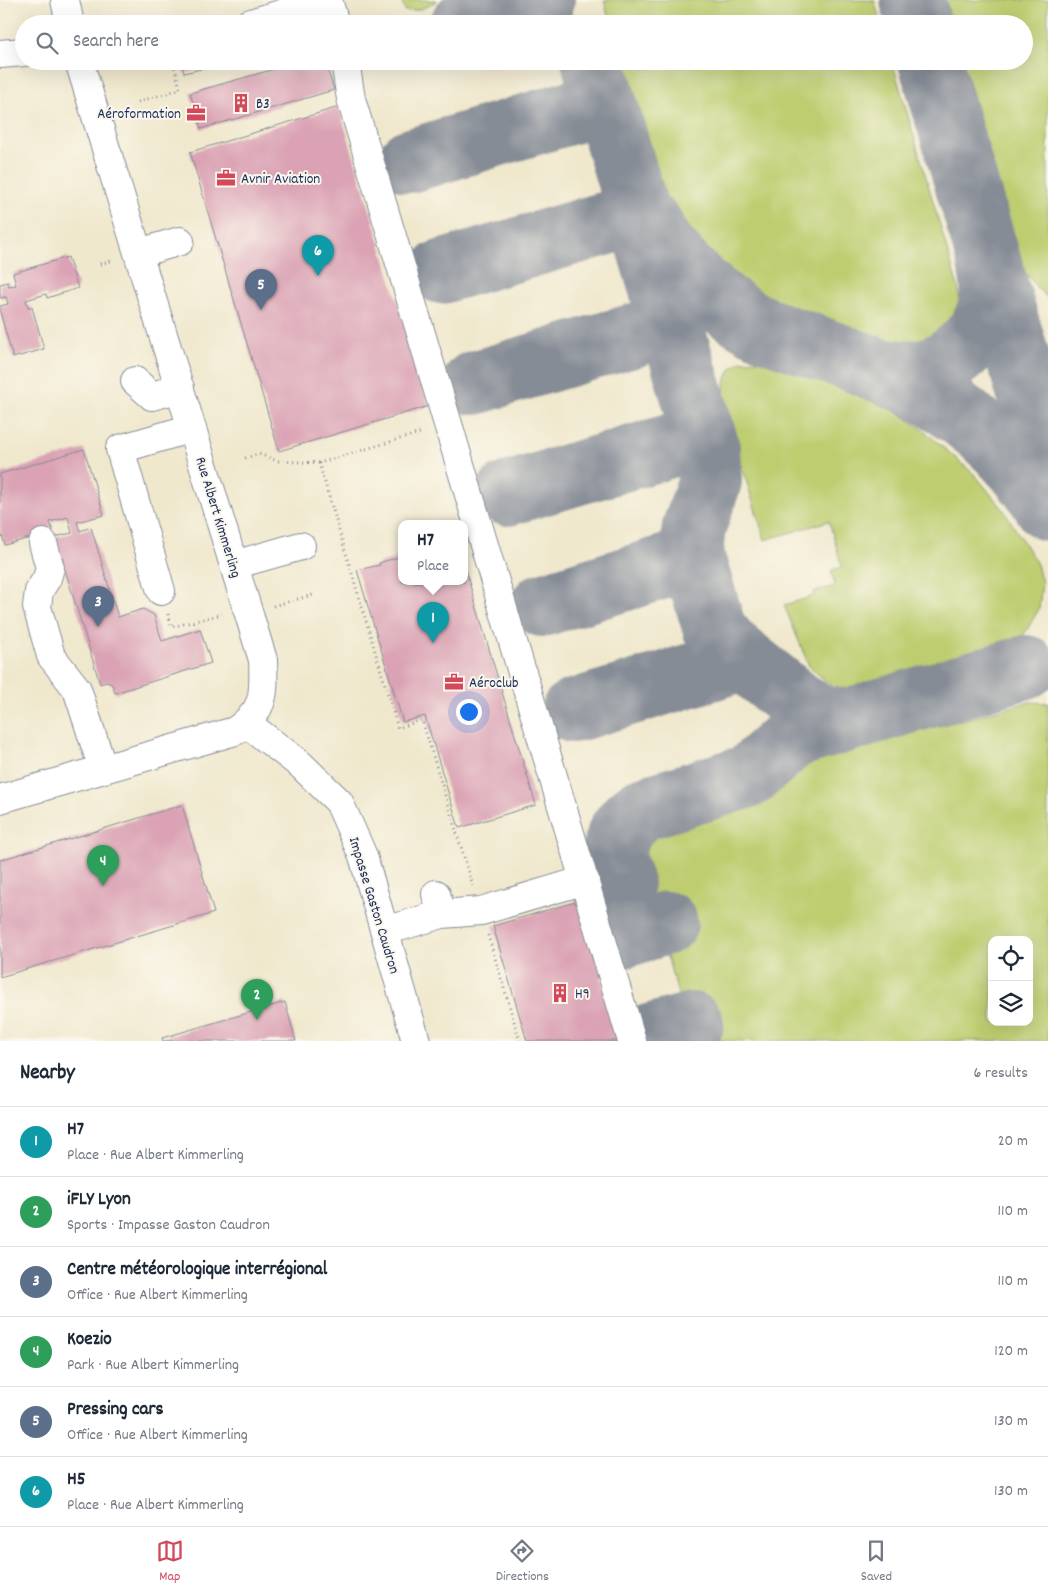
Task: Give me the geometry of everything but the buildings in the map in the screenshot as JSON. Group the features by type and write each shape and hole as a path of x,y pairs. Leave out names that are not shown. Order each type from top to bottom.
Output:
{"street":[{"path":"65,0 68,15"},
{"path":"278,15 328,0 332,15"},
{"path":"0,54 15,53"},
{"name":"Rue Albert Kimmerling","path":"82,70 263,660 264,693 258,709 246,724"},
{"path":"346,70 351,99 632,1041"},
{"path":"139,253 180,241"},
{"path":"134,381 152,396 180,388"},
{"path":"161,591 120,449 192,428"},
{"path":"43,544 50,568 47,578 39,591 37,607 51,656 77,689 103,769"},
{"path":"234,565 301,546"},
{"path":"0,799 236,731 246,724"},
{"name":"Impasse Gaston Caudron","path":"246,724 301,765 339,802 363,856 416,1041"},
{"path":"385,931 439,904 481,911 585,880"}],"path":[{"path":"138,102 180,90 175,70"},
{"path":"245,458 259,454 277,461 319,464 424,432"},
{"path":"319,464 398,728 422,720 520,1041"}],"green space":[{"path":"401,0 437,0 422,8 405,11"},
{"path":"604,0 874,0 878,15 608,15"},
{"path":"946,0 1048,0 1048,298 1024,271 966,70 1033,70 1033,15 950,15"},
{"path":"623,70 895,70 958,287 960,308 947,328 926,342 898,346 864,340 818,327 768,303 730,274 698,245 677,218 651,171"},
{"path":"769,360 895,411 921,428 975,475 1003,509 1037,564 1042,583 1039,609 1025,633 1006,650 872,689 846,690 827,682 809,666 784,605 814,596 813,592 835,586 831,570 842,567 829,521 765,540 722,404 726,378 733,367 742,361"},
{"path":"1030,702 1048,703 1048,1041 692,1041 644,879 641,847 647,828 662,816 678,809 779,781 793,774 799,763"}],"taxiway":[{"path":"492,15 543,0"},
{"path":"912,0 916,15"},
{"path":"596,70 708,448 710,481 694,527 692,543 693,558 715,630 730,648 803,707 832,719 844,720 861,717"},
{"path":"933,70 1048,459"},
{"path":"409,161 605,102"},
{"path":"441,272 638,214"},
{"path":"652,226 674,258 689,274 718,300 743,317 772,332 896,377 919,388 962,416 1001,449 1034,488 1048,509"},
{"path":"877,370 898,372 920,371 946,362 958,354 977,333 985,321 990,308 992,286 989,263"},
{"path":"474,383 672,324"},
{"path":"507,494 704,436"},
{"path":"542,605 693,558"},
{"path":"573,711 744,659"},
{"path":"622,883 615,863 615,845 625,824 642,809 749,776 791,738 801,734 1026,667"},
{"path":"592,946 666,923"},
{"path":"631,1041 692,1024"}],"place":[{"name":"B3","path":"241,103"},
{"name":"Aéroformation","path":"196,113"},
{"name":"Avnir Aviation","path":"226,178"},
{"name":"H5","path":"318,276"},
{"name":"Pressing cars","path":"261,310"},
{"name":"Centre météorologique interrégional","path":"98,627"},
{"name":"H7","path":"433,643"},
{"name":"Aéroclub","path":"454,682"},
{"name":"Koezio","path":"103,886"},
{"name":"H9","path":"560,993"},
{"name":"iFLY Lyon","path":"257,1020"}]}
